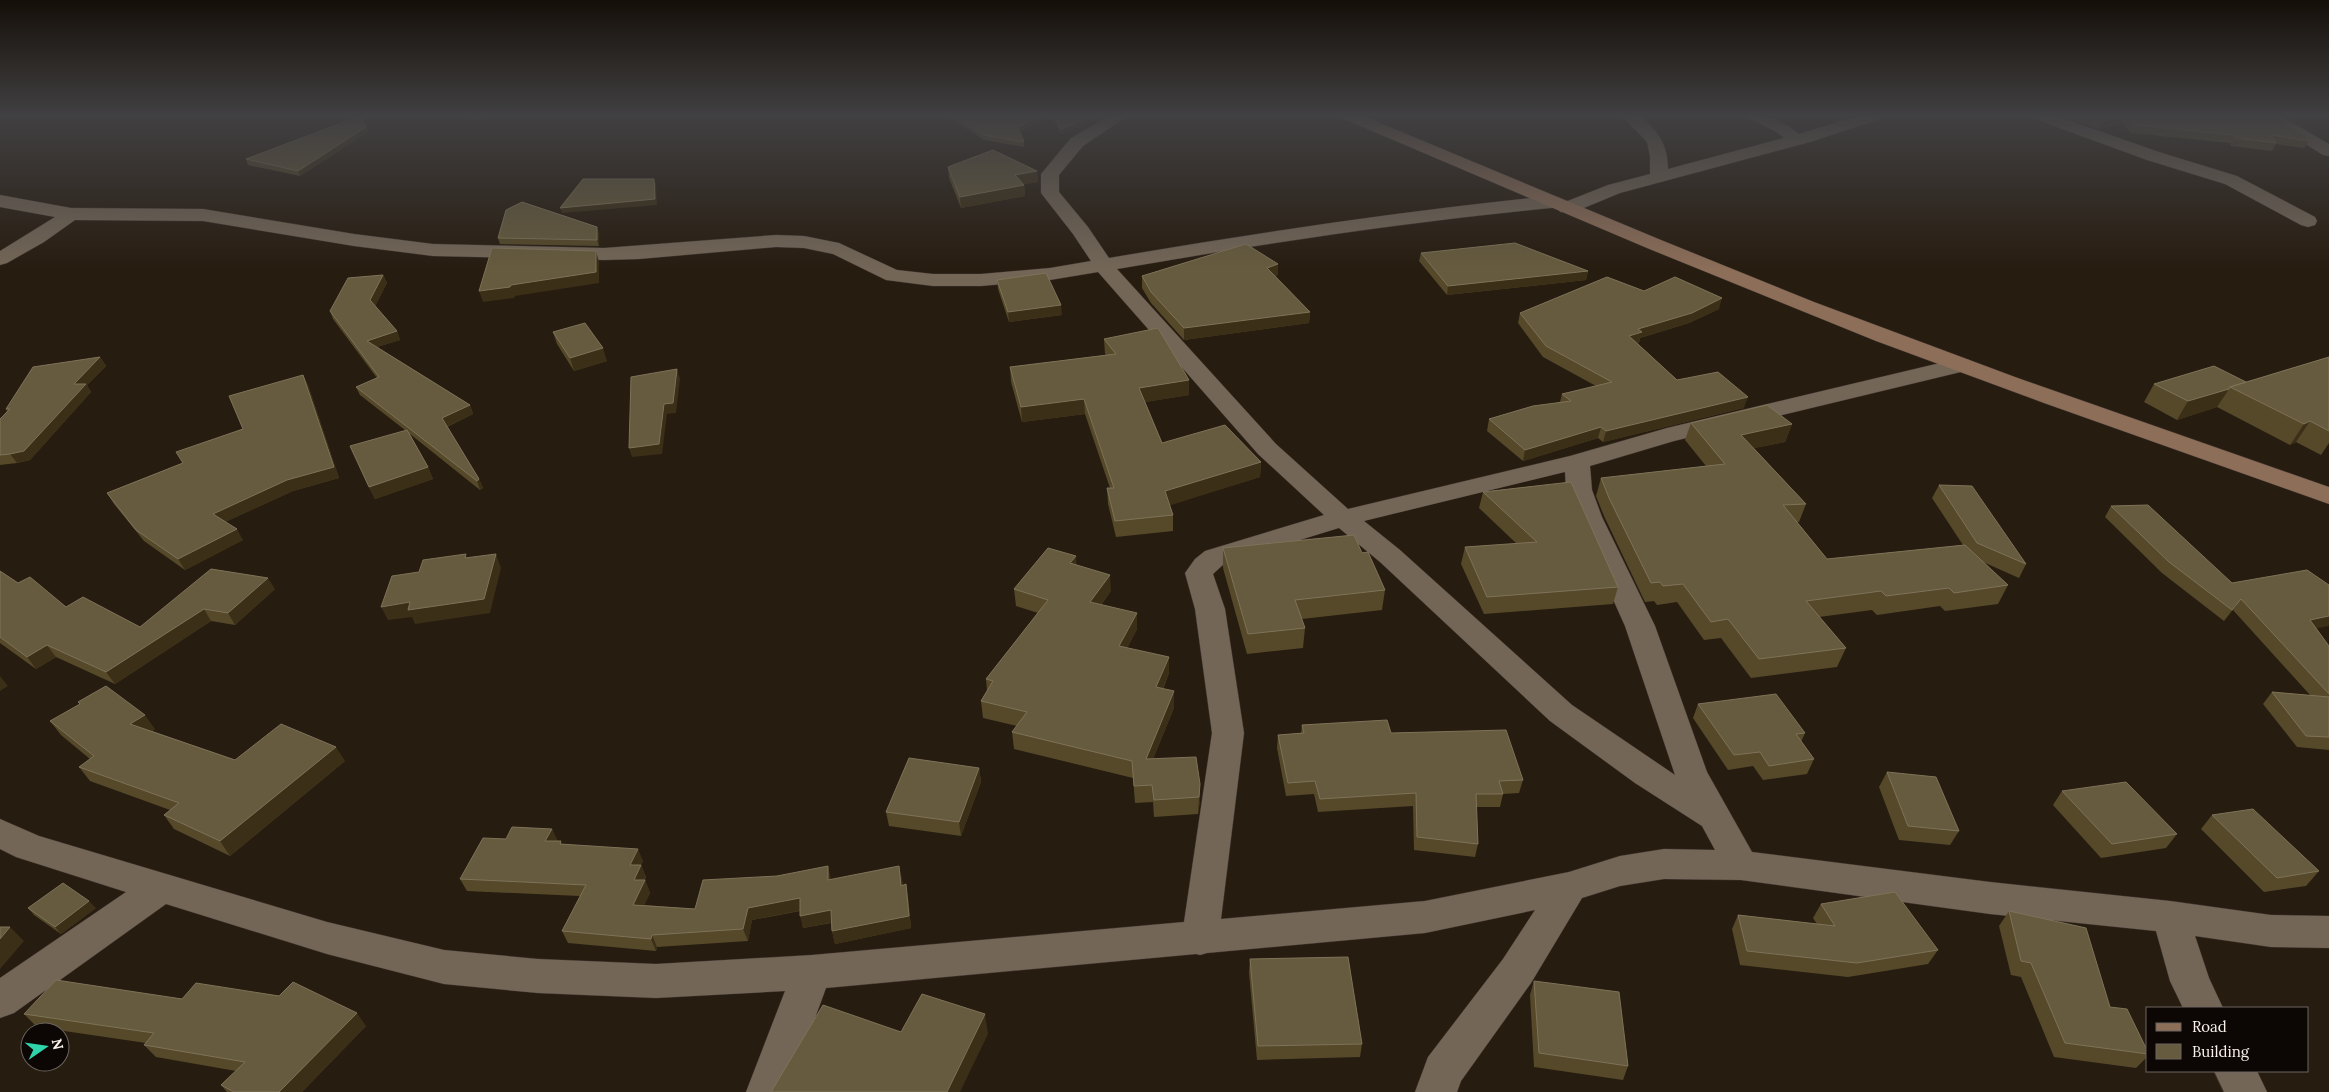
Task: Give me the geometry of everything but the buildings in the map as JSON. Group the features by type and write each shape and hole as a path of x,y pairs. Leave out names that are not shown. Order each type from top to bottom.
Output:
{"main road":[{"path":"1470,167 1745,282 1961,365 2329,496"}],"street":[{"path":"1056,167 1050,174 1050,193 1081,231 1104,266 1267,449 1343,518 1390,556 1561,713 1647,774 1713,816"},
{"path":"1659,167 1659,177"},
{"path":"0,201 71,214 203,215 354,240 433,250 613,254 739,243 804,242 838,249 893,276 932,280 981,280 1104,266 1269,237 1441,213 1559,205 1696,167"},
{"path":"2189,167 2231,180 2308,221"},
{"path":"0,259 38,238 71,214"},
{"path":"1200,938 1228,733 1220,668 1211,617 1199,573 1215,557 1343,518 1577,462 1667,435 1961,365"},
{"path":"1577,462 1579,490 1589,518 1640,626 1691,773 1741,865"},
{"path":"0,833 29,847 327,938 444,968 538,976 656,981 812,972 1426,917 1569,887 1620,871 1664,864 1741,865 1990,898 2170,917 2271,931 2329,932"},
{"path":"0,1000 162,887"},
{"path":"1436,1092 1443,1071 1517,972 1569,887"},
{"path":"2170,917 2190,982 2203,1007"},
{"path":"766,1092 774,1076 812,972"},
{"path":"2236,1072 2246,1092"}]}
